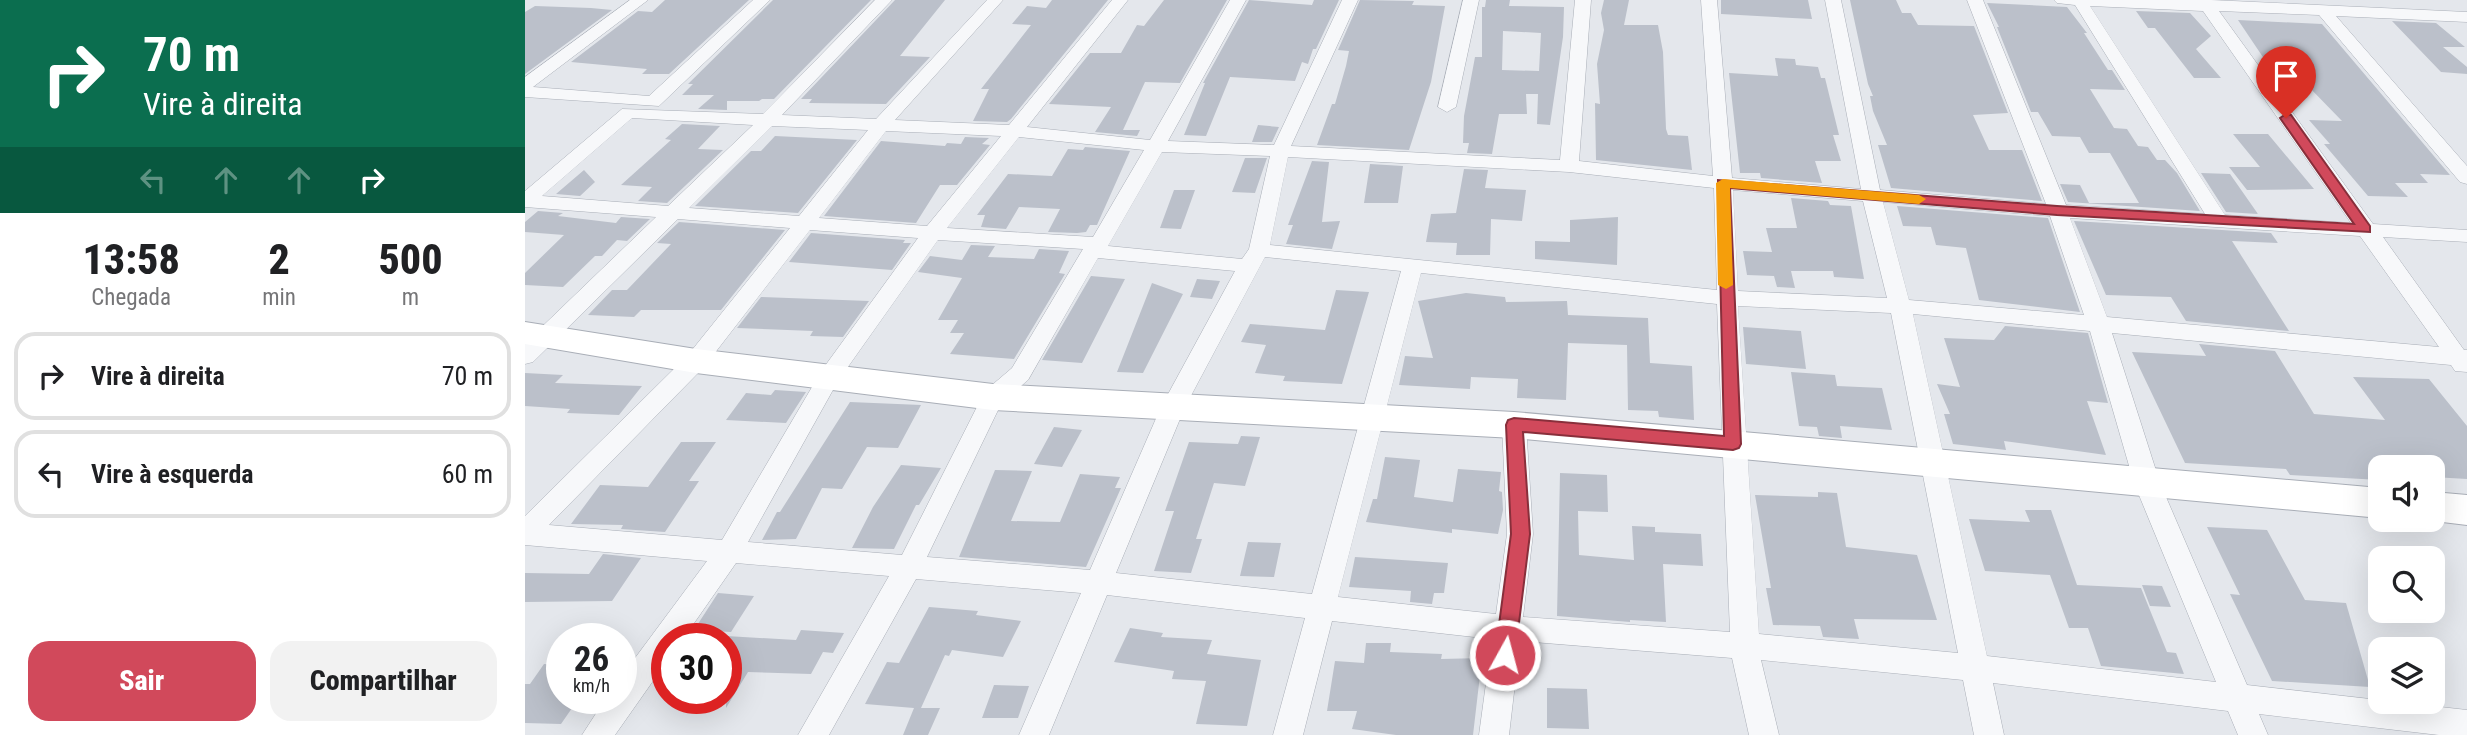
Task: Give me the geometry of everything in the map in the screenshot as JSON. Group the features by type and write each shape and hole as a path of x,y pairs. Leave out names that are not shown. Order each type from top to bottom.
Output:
{"main road":[{"path":"533,341 993,397 1514,425 2368,502"},
{"path":"2445,509 2467,510"}],"street":[{"path":"525,85 640,0"},
{"path":"525,201 635,107 653,102 762,0"},
{"path":"533,341 672,215 884,0"},
{"path":"525,534 696,361 881,125 995,0"},
{"path":"597,735 729,552 830,376 932,233 1120,0"},
{"path":"813,735 909,567 993,397 1020,374 1156,146 1238,0"},
{"path":"1034,735 1101,583 1173,407 1253,258 1280,151 1350,0"},
{"path":"1447,107 1471,0"},
{"path":"1569,166 1583,0"},
{"path":"1709,0 1723,183 1726,298 1745,646 1764,735"},
{"path":"1833,0 1872,195 1900,306 1989,735"},
{"path":"1975,0 2099,326 2147,483 2253,735"},
{"path":"2073,0 2218,219"},
{"path":"2073,0 2318,5 2467,17"},
{"path":"2430,0 2467,34"},
{"path":"2205,3 2365,229 2464,361"},
{"path":"2318,5 2467,178"},
{"path":"525,92 635,107 768,120 1015,131 1156,146 1569,166 1723,183 2057,211 2467,236"},
{"path":"525,201 1095,248 1413,266 1726,298 1900,306 2464,361"},
{"path":"1288,735 1413,266"},
{"path":"1494,735 1520,534 1514,425"},
{"path":"525,534 1101,583 1508,628 1745,646 1975,668 2467,724"}],"building":[{"path":"665,0 749,0 669,74 642,74 647,69 571,62 638,11 652,12"},
{"path":"773,0 871,0 774,99 727,101 727,110 698,109 714,95 682,95 693,84 688,84"},
{"path":"895,0 945,0 900,56 930,57 886,104 809,103 812,99 801,99"},
{"path":"1052,0 1108,0 1011,119 1007,122 973,121 989,89 981,89 1031,25 1012,24 1027,6 1046,8"},
{"path":"1164,0 1227,0 1180,83 1145,82 1123,130 1140,130 1137,136 1095,132 1111,107 1049,104 1090,53 1121,53 1137,25 1144,26"},
{"path":"1249,0 1312,5 1314,0 1339,0 1308,64 1302,62 1295,81 1230,77 1206,136 1184,135 1203,83"},
{"path":"1360,0 1414,1 1412,5 1445,6 1431,82 1409,150 1317,145 1332,104 1335,104 1346,66 1349,51 1338,50"},
{"path":"1486,0 1510,0 1509,6 1564,7 1563,37 1550,125 1537,124 1538,94 1526,94 1527,114 1499,114 1492,154 1467,153 1469,143 1463,143 1464,116 1475,57 1482,57 1482,7 1485,7","holes":["1503,31 1541,33 1539,71 1502,70"]},
{"path":"1604,0 1629,0 1624,25 1658,25 1663,52 1666,129 1668,135 1688,136 1692,170 1596,160 1595,103 1600,104 1597,64 1604,30 1601,13"},
{"path":"1721,0 1808,0 1812,19 1721,14"},
{"path":"1850,0 1896,0 1902,13 1911,13 1918,25 1974,26 2008,113 1973,115 1989,150 2022,150 2042,201 1891,188 1878,145 1887,145 1873,111 1870,96 1873,96"},
{"path":"1987,3 2067,7 2087,33 2084,33 2108,70 2112,70 2125,90 2090,89 2114,128 2127,129 2138,146 2148,147 2157,160 2165,160 2177,173 2200,211 2068,202 2060,184 2080,185 2089,203 2139,203 2110,153 2089,153 2080,137 2052,136 2038,112 2031,112 1999,27"},
{"path":"535,6 612,10 525,74 525,12"},
{"path":"2136,11 2190,13 2211,36 2196,49 2221,78 2194,78 2155,28 2148,28"},
{"path":"2238,20 2322,24 2450,175 2420,174 2428,183 2395,183 2408,197 2368,196 2324,144 2330,144 2309,120 2342,121 2306,84 2281,84"},
{"path":"2392,21 2436,23 2465,47 2443,47 2467,67 2467,74 2441,72"},
{"path":"1775,58 1795,59 1796,65 1818,67 1821,78 1825,78 1839,135 1833,135 1841,161 1815,161 1822,183 1761,178 1760,173 1740,173 1729,73 1778,76"},
{"path":"682,124 720,126 698,149 723,150 667,203 638,201 652,187 621,185 671,140 665,139"},
{"path":"1258,125 1279,127 1272,142 1252,142"},
{"path":"2233,134 2268,134 2314,189 2247,190 2229,167 2260,167"},
{"path":"775,136 857,140 798,213 695,206 751,151 761,151"},
{"path":"965,137 989,138 982,144 990,145 957,185 940,185 916,223 824,216 881,141 945,146 947,143 961,144"},
{"path":"1085,147 1130,151 1097,225 1090,225 1086,232 1048,232 1060,209 1019,207 1006,229 981,227 985,215 977,215 1008,174 1052,176 1068,149 1083,150"},
{"path":"1245,158 1267,158 1255,193 1232,192"},
{"path":"1312,161 1329,162 1322,222 1340,221 1332,249 1286,244 1293,225 1288,225"},
{"path":"1370,164 1403,166 1398,203 1364,203"},
{"path":"1464,169 1488,170 1485,188 1526,190 1522,221 1491,219 1490,255 1456,255 1457,243 1426,242 1431,214 1456,213"},
{"path":"584,170 595,182 580,196 556,194"},
{"path":"2201,173 2230,174 2258,214 2226,212"},
{"path":"1174,190 1195,190 1181,229 1160,228"},
{"path":"1791,198 1851,206 1864,279 1834,277 1833,271 1791,271 1795,288 1777,287 1774,276 1747,275 1743,251 1772,252 1766,228 1797,228"},
{"path":"1897,206 2048,218 2080,312 1979,300 1966,248 1936,245 1931,227 1903,226"},
{"path":"538,211 616,223 621,217 650,219 627,241 617,240 602,256 595,256 563,287 525,285 525,273 564,235 525,232 525,222"},
{"path":"1618,217 1617,265 1535,259 1535,241 1570,242 1570,220"},
{"path":"2074,221 2271,233 2278,243 2232,241 2289,331 2186,321 2171,297 2106,295"},
{"path":"679,222 785,230 721,310 641,310 634,317 588,315 612,290 627,290 671,244 657,243"},
{"path":"811,233 905,240 903,243 911,243 892,270 789,262"},
{"path":"971,245 995,246 988,257 1034,259 1039,249 1069,251 1059,273 1065,274 1014,359 950,354 964,333 950,333 958,320 938,320 962,278 918,272 930,256 962,260"},
{"path":"1091,276 1125,279 1082,363 1042,360"},
{"path":"1197,279 1220,281 1212,299 1190,297"},
{"path":"1152,283 1183,294 1143,373 1117,372"},
{"path":"1336,290 1369,292 1342,384 1283,381 1285,376 1255,373 1266,345 1241,342 1250,324 1325,330"},
{"path":"1466,293 1505,297 1506,302 1567,301 1568,315 1648,318 1650,363 1692,366 1694,420 1659,417 1658,411 1628,410 1627,345 1568,343 1566,400 1517,398 1518,379 1471,377 1470,389 1399,385 1405,356 1433,358 1418,301"},
{"path":"761,297 869,301 843,337 810,336 813,331 737,328"},
{"path":"2005,326 2088,333 2108,403 2087,401 2106,455 2004,441 2006,450 1953,444 1944,414 1950,414 1937,384 1960,387 1944,338 1994,340"},
{"path":"1743,327 1801,331 1806,369 1746,364"},
{"path":"2199,344 2275,351 2314,414 2385,420 2353,377 2429,379 2467,426 2467,479 2445,478 2445,455 2368,455 2368,479 2290,475 2286,469 2185,463 2132,352 2206,356"},
{"path":"1791,372 1835,375 1837,386 1882,388 1892,430 1840,426 1842,438 1819,436 1817,427 1799,426"},
{"path":"525,373 563,375 555,383 642,386 619,415 567,413 570,409 525,406"},
{"path":"775,390 806,392 786,423 726,420 746,393 771,395"},
{"path":"850,402 921,405 898,448 867,447 842,489 822,488 796,539 762,540 777,512 780,512"},
{"path":"1054,427 1082,430 1062,467 1034,464"},
{"path":"1241,436 1260,437 1245,486 1214,483 1196,539 1202,539 1191,573 1154,571 1174,511 1165,511 1189,442 1238,444"},
{"path":"681,442 716,442 689,481 699,481 665,532 621,529 623,525 571,524 600,485 648,487"},
{"path":"1385,457 1420,460 1414,497 1453,502 1458,469 1501,472 1499,491 1502,492 1503,510 1498,534 1452,529 1452,533 1366,522 1373,499 1377,499"},
{"path":"901,465 941,468 919,505 916,505 894,549 852,548 873,507"},
{"path":"995,470 1032,471 1011,521 1060,522 1080,474 1120,477 1115,488 1121,488 1086,567 959,557"},
{"path":"1560,473 1607,475 1608,512 1578,511 1579,555 1634,560 1632,526 1655,527 1655,532 1701,534 1703,566 1663,564 1666,622 1557,616"},
{"path":"1818,492 1837,493 1846,547 1917,555 1937,620 1854,619 1859,639 1823,637 1820,626 1773,625 1766,588 1771,588 1755,495 1818,497"},
{"path":"2025,510 2051,510 2077,585 2141,588 2167,652 2176,653 2184,674 2101,666 2088,628 2069,628 2050,575 1985,571 1969,519 2030,522"},
{"path":"2207,527 2267,530 2305,600 2346,603 2368,687 2272,681 2230,594 2240,595"},
{"path":"1248,542 1281,543 1274,577 1240,576"},
{"path":"603,554 641,558 612,601 525,602 525,573 589,574"},
{"path":"1355,557 1448,563 1444,593 1434,593 1432,604 1410,602 1411,591 1349,587"},
{"path":"2142,585 2162,586 2171,607 2150,606"},
{"path":"718,593 754,596 737,623 699,623"},
{"path":"929,607 978,611 976,615 1021,621 1003,657 952,650 949,656 945,655 921,708 940,708 928,735 903,735 914,708 865,704 887,662 899,663"},
{"path":"1130,628 1163,633 1161,637 1212,640 1207,654 1261,660 1247,726 1196,724 1206,681 1172,679 1174,671 1114,662"},
{"path":"801,630 844,633 833,653 823,652 811,674 748,672 742,682 742,637 796,640"},
{"path":"1366,643 1391,643 1390,652 1442,654 1441,659 1482,658 1473,735 1396,735 1352,729 1357,711 1327,711 1335,661 1364,663"},
{"path":"546,664 546,714 568,714 561,724 525,723 525,684 530,684"},
{"path":"994,685 1029,686 1018,718 982,718"},
{"path":"1547,688 1587,689 1589,729 1547,728"}],"slow traffic":[{"path":"1726,285 1723,183 1919,199"}],"route":[{"path":"1505,655 1520,534 1514,425 1733,444 1723,183 2057,211 2365,229 2286,118"}]}
